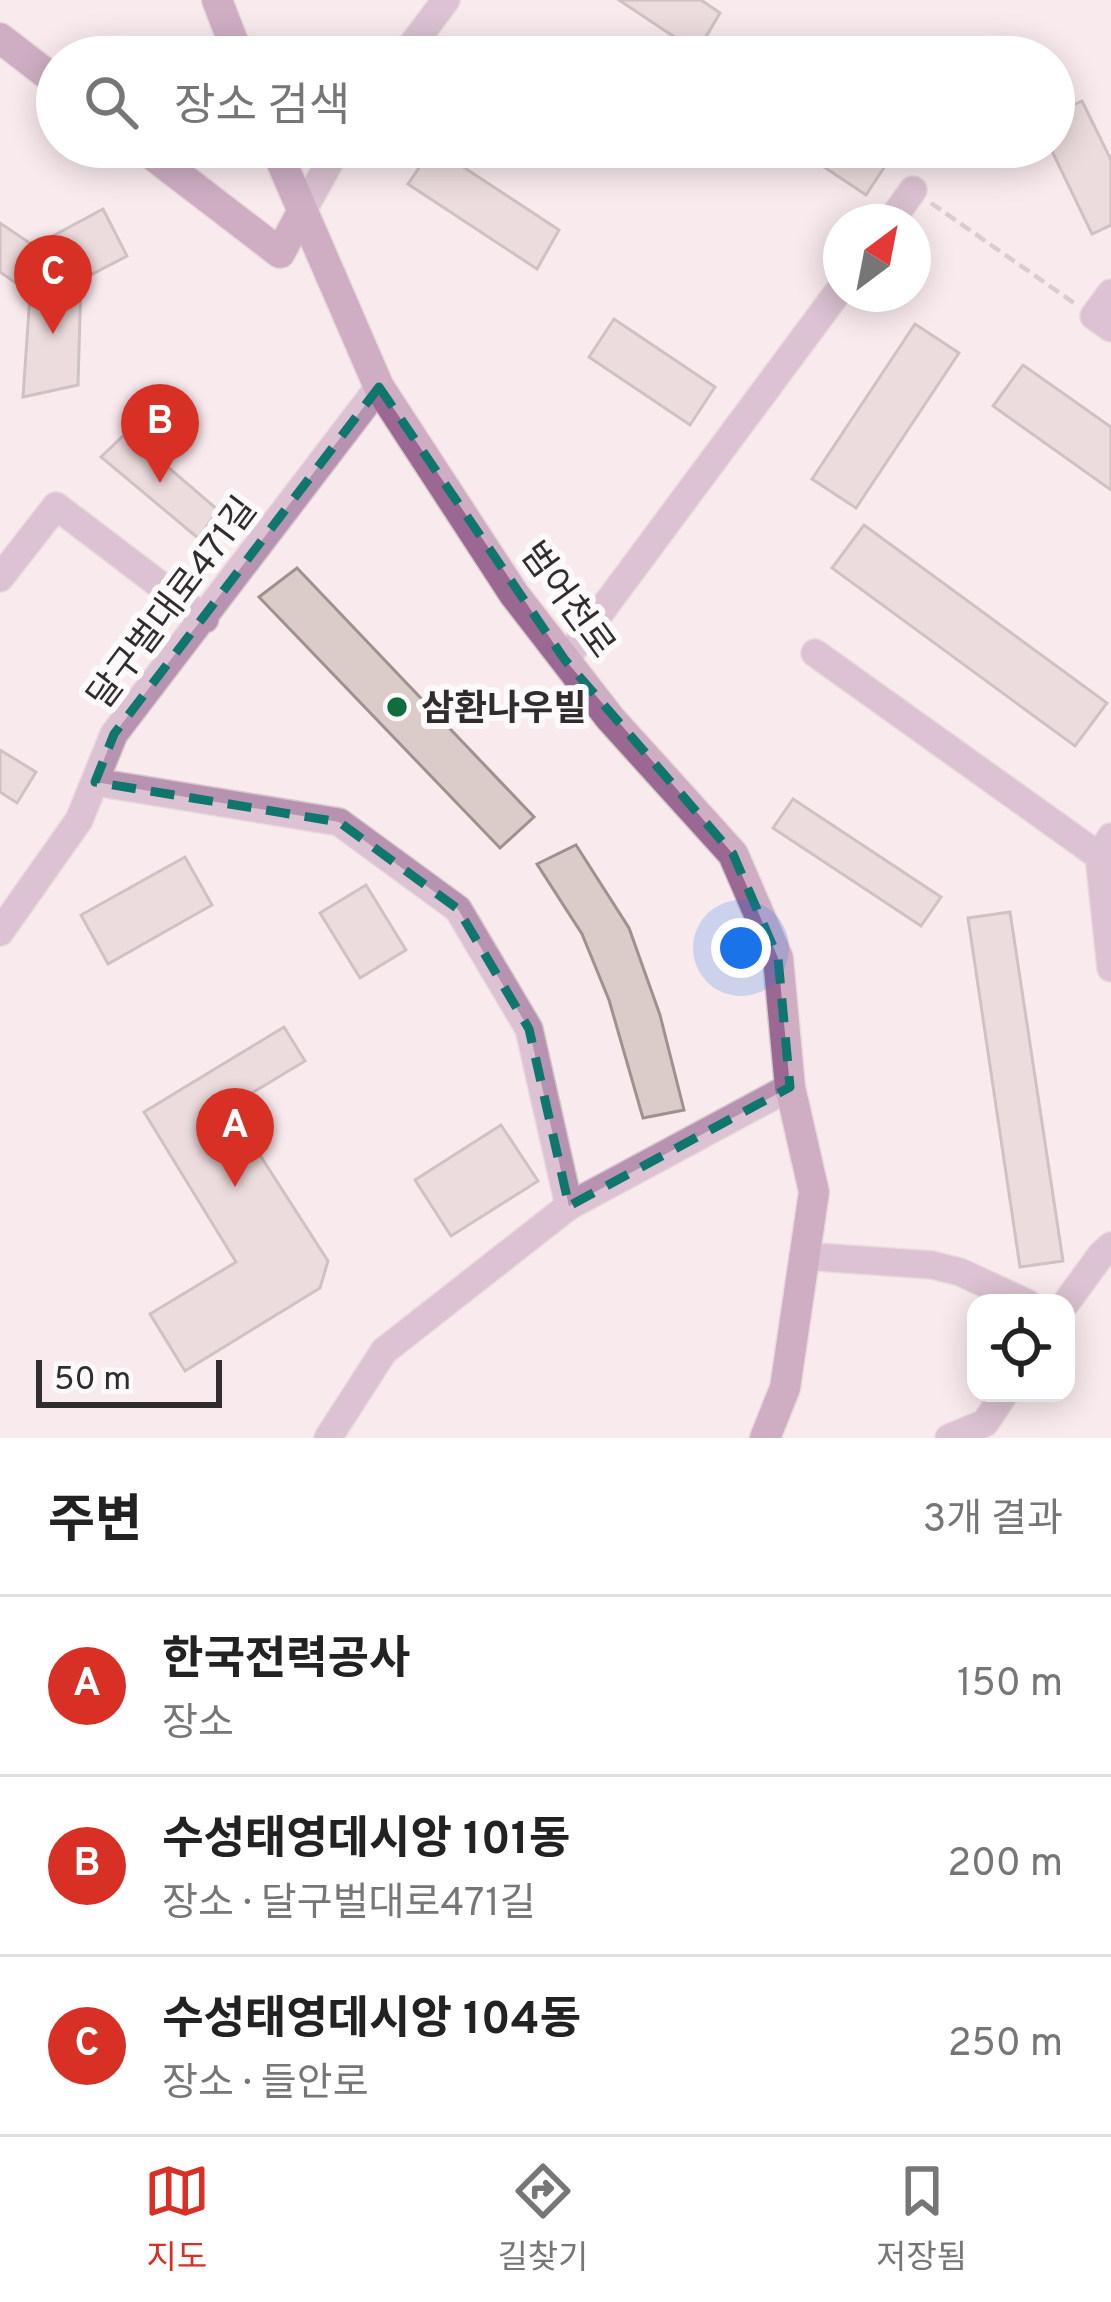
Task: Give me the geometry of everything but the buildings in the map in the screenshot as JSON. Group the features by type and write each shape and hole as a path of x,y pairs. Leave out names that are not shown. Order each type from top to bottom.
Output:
{"street":[{"path":"217,0 231,36"},
{"path":"419,36 446,0"},
{"path":"0,38 36,66"},
{"path":"169,168 280,253 326,168"},
{"name":"범어천로","path":"285,168 380,387 514,594 610,718 733,854 778,958 790,1087 814,1192 785,1388 765,1438"},
{"path":"903,204 913,190"},
{"path":"1102,322 1111,292"},
{"path":"565,660 823,312"},
{"name":"달구벌대로471길","path":"0,932 79,820 114,734 380,387"},
{"path":"0,578 56,506 205,619"},
{"path":"815,653 1105,846 1111,968"},
{"path":"95,782 339,822 458,909 529,1030 569,1206"},
{"path":"328,1438 384,1351 569,1206 790,1087"},
{"path":"1073,1294 1111,1246"},
{"path":"803,1256 932,1265 1008,1294"},
{"path":"950,1438 985,1423 999,1402"}],"path":[{"path":"913,190 1102,322"}],"highlighted area":[{"path":"379,387 565,660 733,854 778,958 790,1087 569,1206 529,1029 458,909 339,822 95,782 114,734"}],"place":[{"name":"수성태영데시앙 104동","path":"53,334"},
{"name":"수성태영데시앙 101동","path":"160,483"},
{"name":"삼환나우빌","path":"397,707"},
{"name":"한국전력공사","path":"235,1187"}]}
